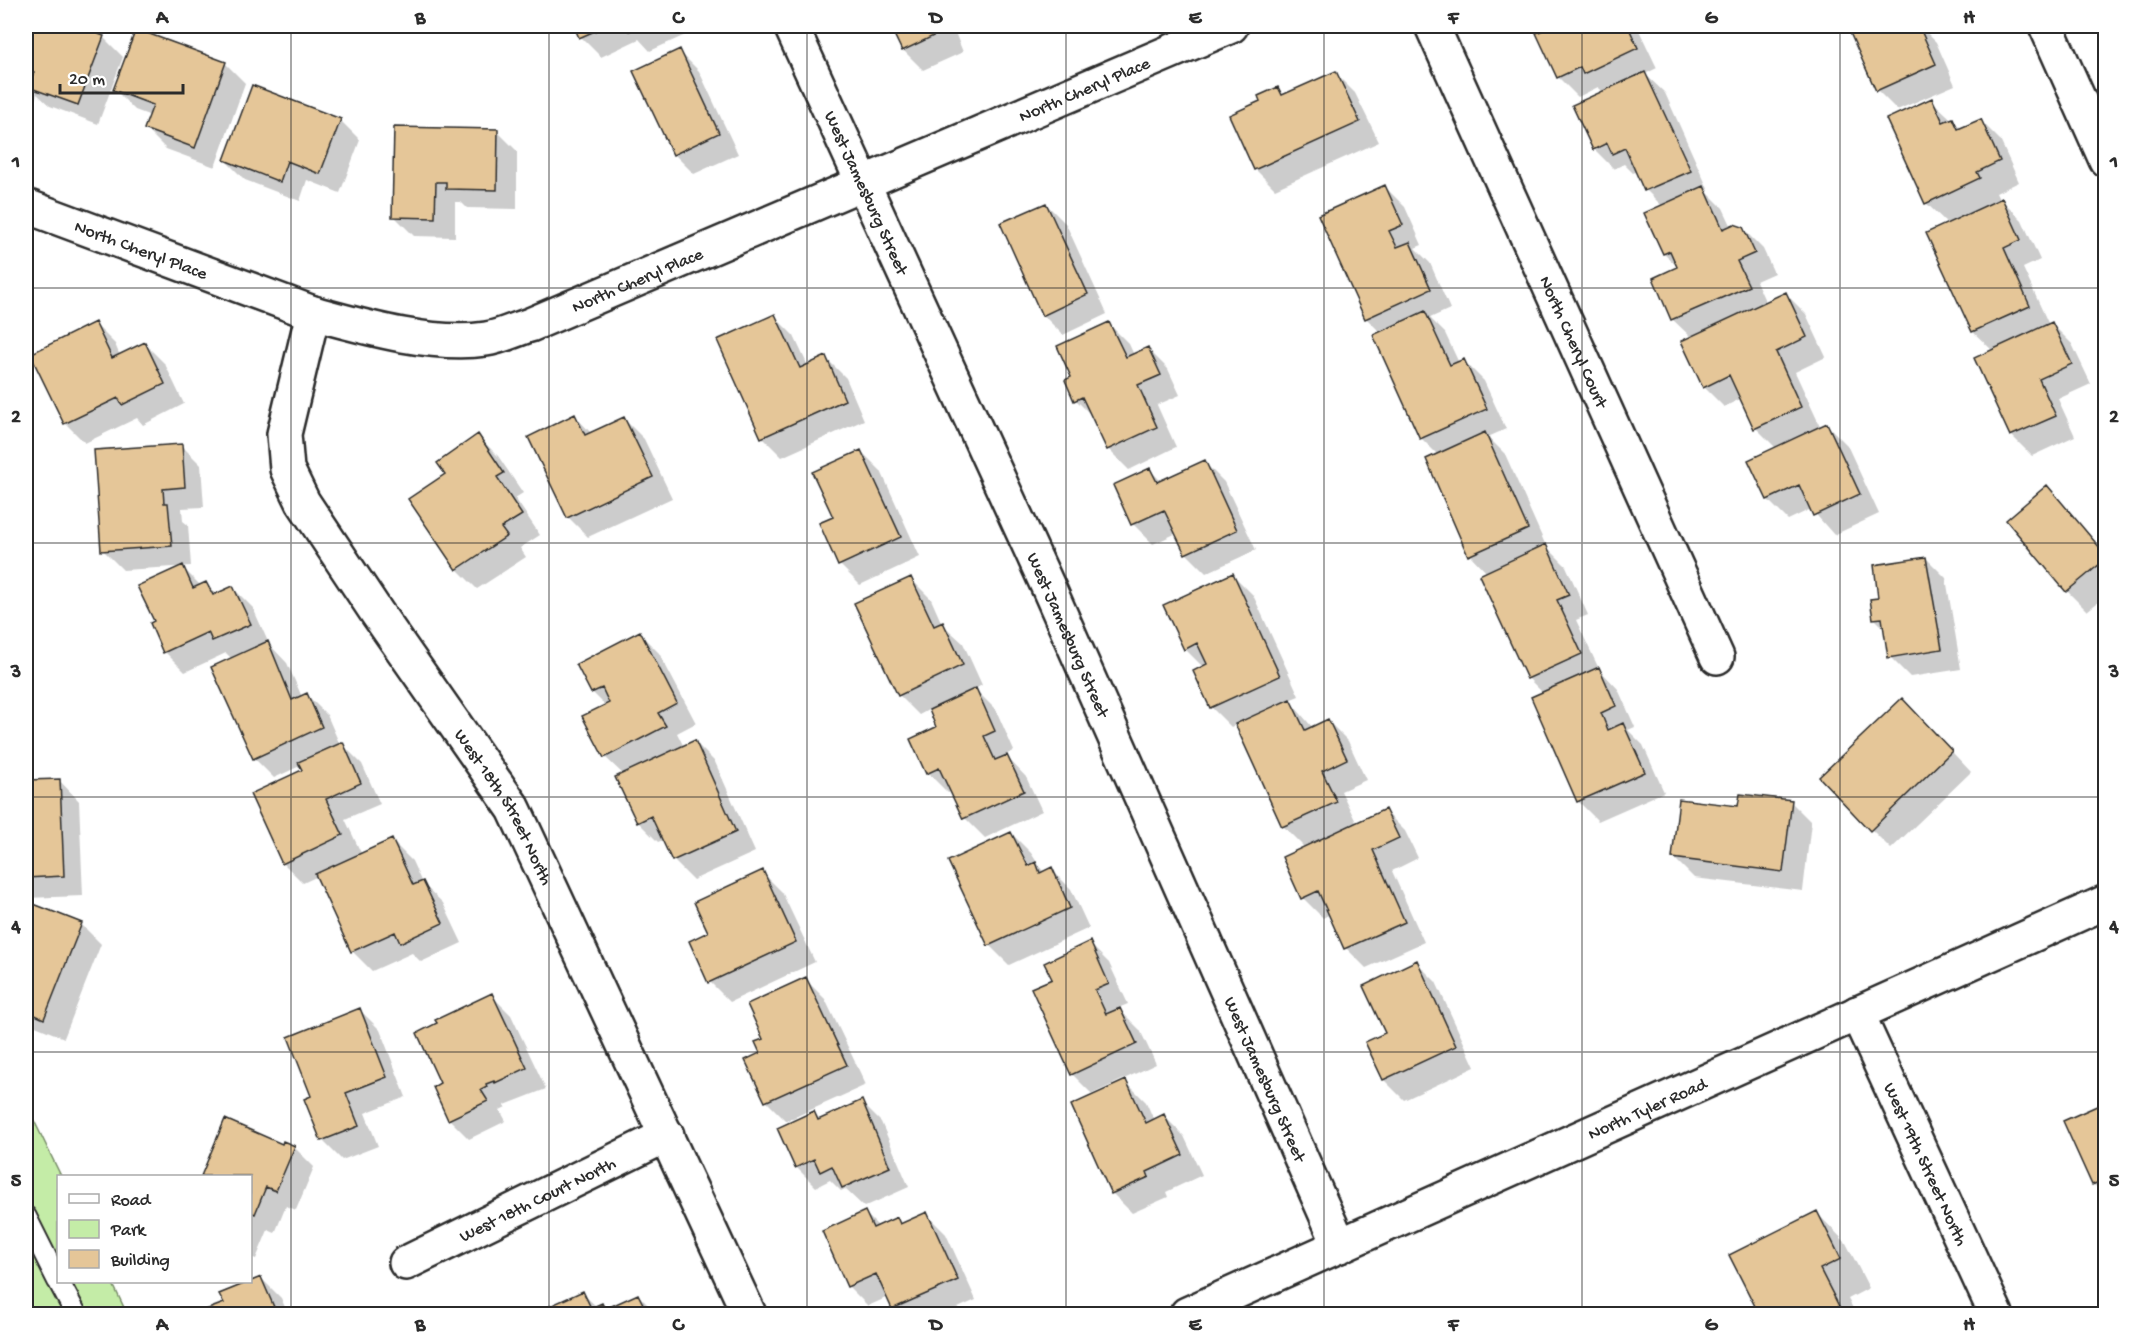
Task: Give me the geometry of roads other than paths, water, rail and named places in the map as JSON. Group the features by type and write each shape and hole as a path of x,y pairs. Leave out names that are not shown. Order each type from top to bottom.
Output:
{"street":[{"name":"West Jamesburg Street","path":"791,26 1050,591 1340,1246"},
{"name":"North Cheryl Place","path":"26,206 313,313 358,325 436,339 486,339 530,324 1231,26"},
{"name":"North Cheryl Court","path":"1432,26 1717,657"},
{"path":"2046,26 2106,160"},
{"name":"West 18th Street North","path":"313,313 284,434 287,469 303,502 370,604 514,809 749,1314"},
{"name":"North Tyler Road","path":"1187,1314 2106,902"},
{"name":"West 19th Street North","path":"1857,1013 1996,1314"},
{"name":"West 18th Court North","path":"406,1263 667,1135"}],"lane":[{"path":"26,1217 57,1277"},
{"path":"60,1283 76,1314"}]}
